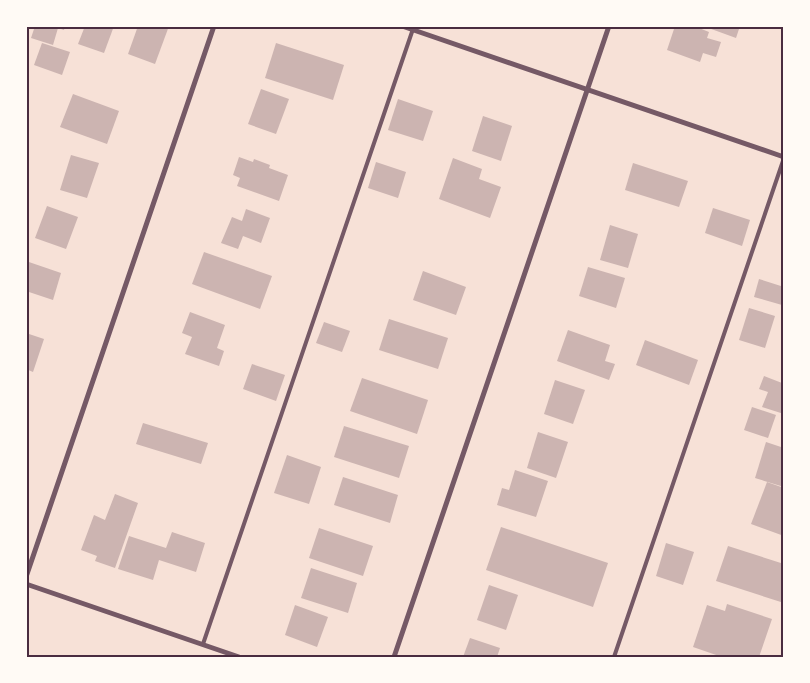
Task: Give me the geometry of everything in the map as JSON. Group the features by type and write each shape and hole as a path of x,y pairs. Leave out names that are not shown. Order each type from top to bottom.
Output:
{"street":[{"path":"26,577 214,26"},
{"path":"402,26 413,28 784,158"},
{"path":"394,657 609,26"},
{"path":"26,584 239,657"}],"lane":[{"path":"203,644 413,28"},
{"path":"614,657 784,158"}],"building":[{"path":"35,26 65,26 64,30 58,28 53,45 31,38"},
{"path":"85,26 114,26 104,53 78,44"},
{"path":"138,26 169,26 155,64 128,54"},
{"path":"675,26 694,26 709,32 707,38 721,42 716,57 703,53 700,62 667,50"},
{"path":"703,26 740,26 736,38"},
{"path":"42,43 70,52 62,75 34,65"},
{"path":"276,43 344,65 333,100 265,78"},
{"path":"261,89 289,99 276,134 248,124"},
{"path":"73,94 119,111 107,144 60,127"},
{"path":"398,99 433,111 423,141 388,130"},
{"path":"483,116 512,126 501,161 472,151"},
{"path":"71,155 99,163 87,198 60,190"},
{"path":"239,157 253,162 254,159 270,165 269,168 288,175 279,201 237,186 240,178 233,175"},
{"path":"453,158 482,169 479,179 501,187 490,218 439,199"},
{"path":"376,162 406,172 398,198 368,188"},
{"path":"633,163 688,181 679,207 625,190"},
{"path":"47,206 78,217 66,249 35,238"},
{"path":"713,208 750,220 742,246 705,233"},
{"path":"246,209 270,218 261,243 243,236 238,249 221,243 232,217 242,221"},
{"path":"610,225 638,234 628,268 600,260"},
{"path":"204,252 272,276 260,309 192,284"},
{"path":"26,261 61,273 53,300 26,291"},
{"path":"588,267 625,278 616,308 579,296"},
{"path":"423,271 466,287 456,315 413,300"},
{"path":"759,279 784,287 782,305 754,297"},
{"path":"749,308 775,316 765,348 739,340"},
{"path":"190,312 225,325 217,348 224,351 219,366 185,354 192,337 182,333"},
{"path":"389,319 448,338 438,369 379,350"},
{"path":"324,322 350,331 342,352 316,343"},
{"path":"568,330 610,345 605,361 615,364 609,380 557,361"},
{"path":"26,333 44,339 33,372 26,369"},
{"path":"645,340 698,360 689,385 636,365"},
{"path":"252,364 285,375 276,401 243,389"},
{"path":"764,376 782,383 784,379 784,414 762,407 768,392 759,389"},
{"path":"362,378 428,400 417,434 350,411"},
{"path":"555,380 585,390 573,424 544,414"},
{"path":"752,407 776,415 768,438 744,430"},
{"path":"143,423 208,443 201,464 136,444"},
{"path":"344,426 409,446 399,478 334,457"},
{"path":"538,432 568,442 556,478 527,468"},
{"path":"766,442 784,448 784,487 755,478"},
{"path":"287,455 321,467 309,504 274,493"},
{"path":"515,470 548,481 536,517 497,505 502,488 509,490"},
{"path":"343,477 398,495 390,523 334,505"},
{"path":"767,482 784,488 784,536 751,524"},
{"path":"115,494 138,503 115,568 95,561 97,556 81,550 94,515 105,520"},
{"path":"501,527 608,563 593,607 486,570"},
{"path":"319,528 373,546 363,576 309,558"},
{"path":"172,532 205,543 196,572 159,560 153,580 118,569 129,536 166,548"},
{"path":"666,543 694,552 683,585 656,576"},
{"path":"728,546 784,564 784,603 716,581"},
{"path":"311,568 357,583 348,613 301,598"},
{"path":"489,585 518,595 506,630 477,620"},
{"path":"727,604 772,619 759,657 722,657 693,647 707,605 725,611"},
{"path":"295,605 328,617 317,647 285,635"},
{"path":"470,638 500,648 497,657 463,657"}]}
